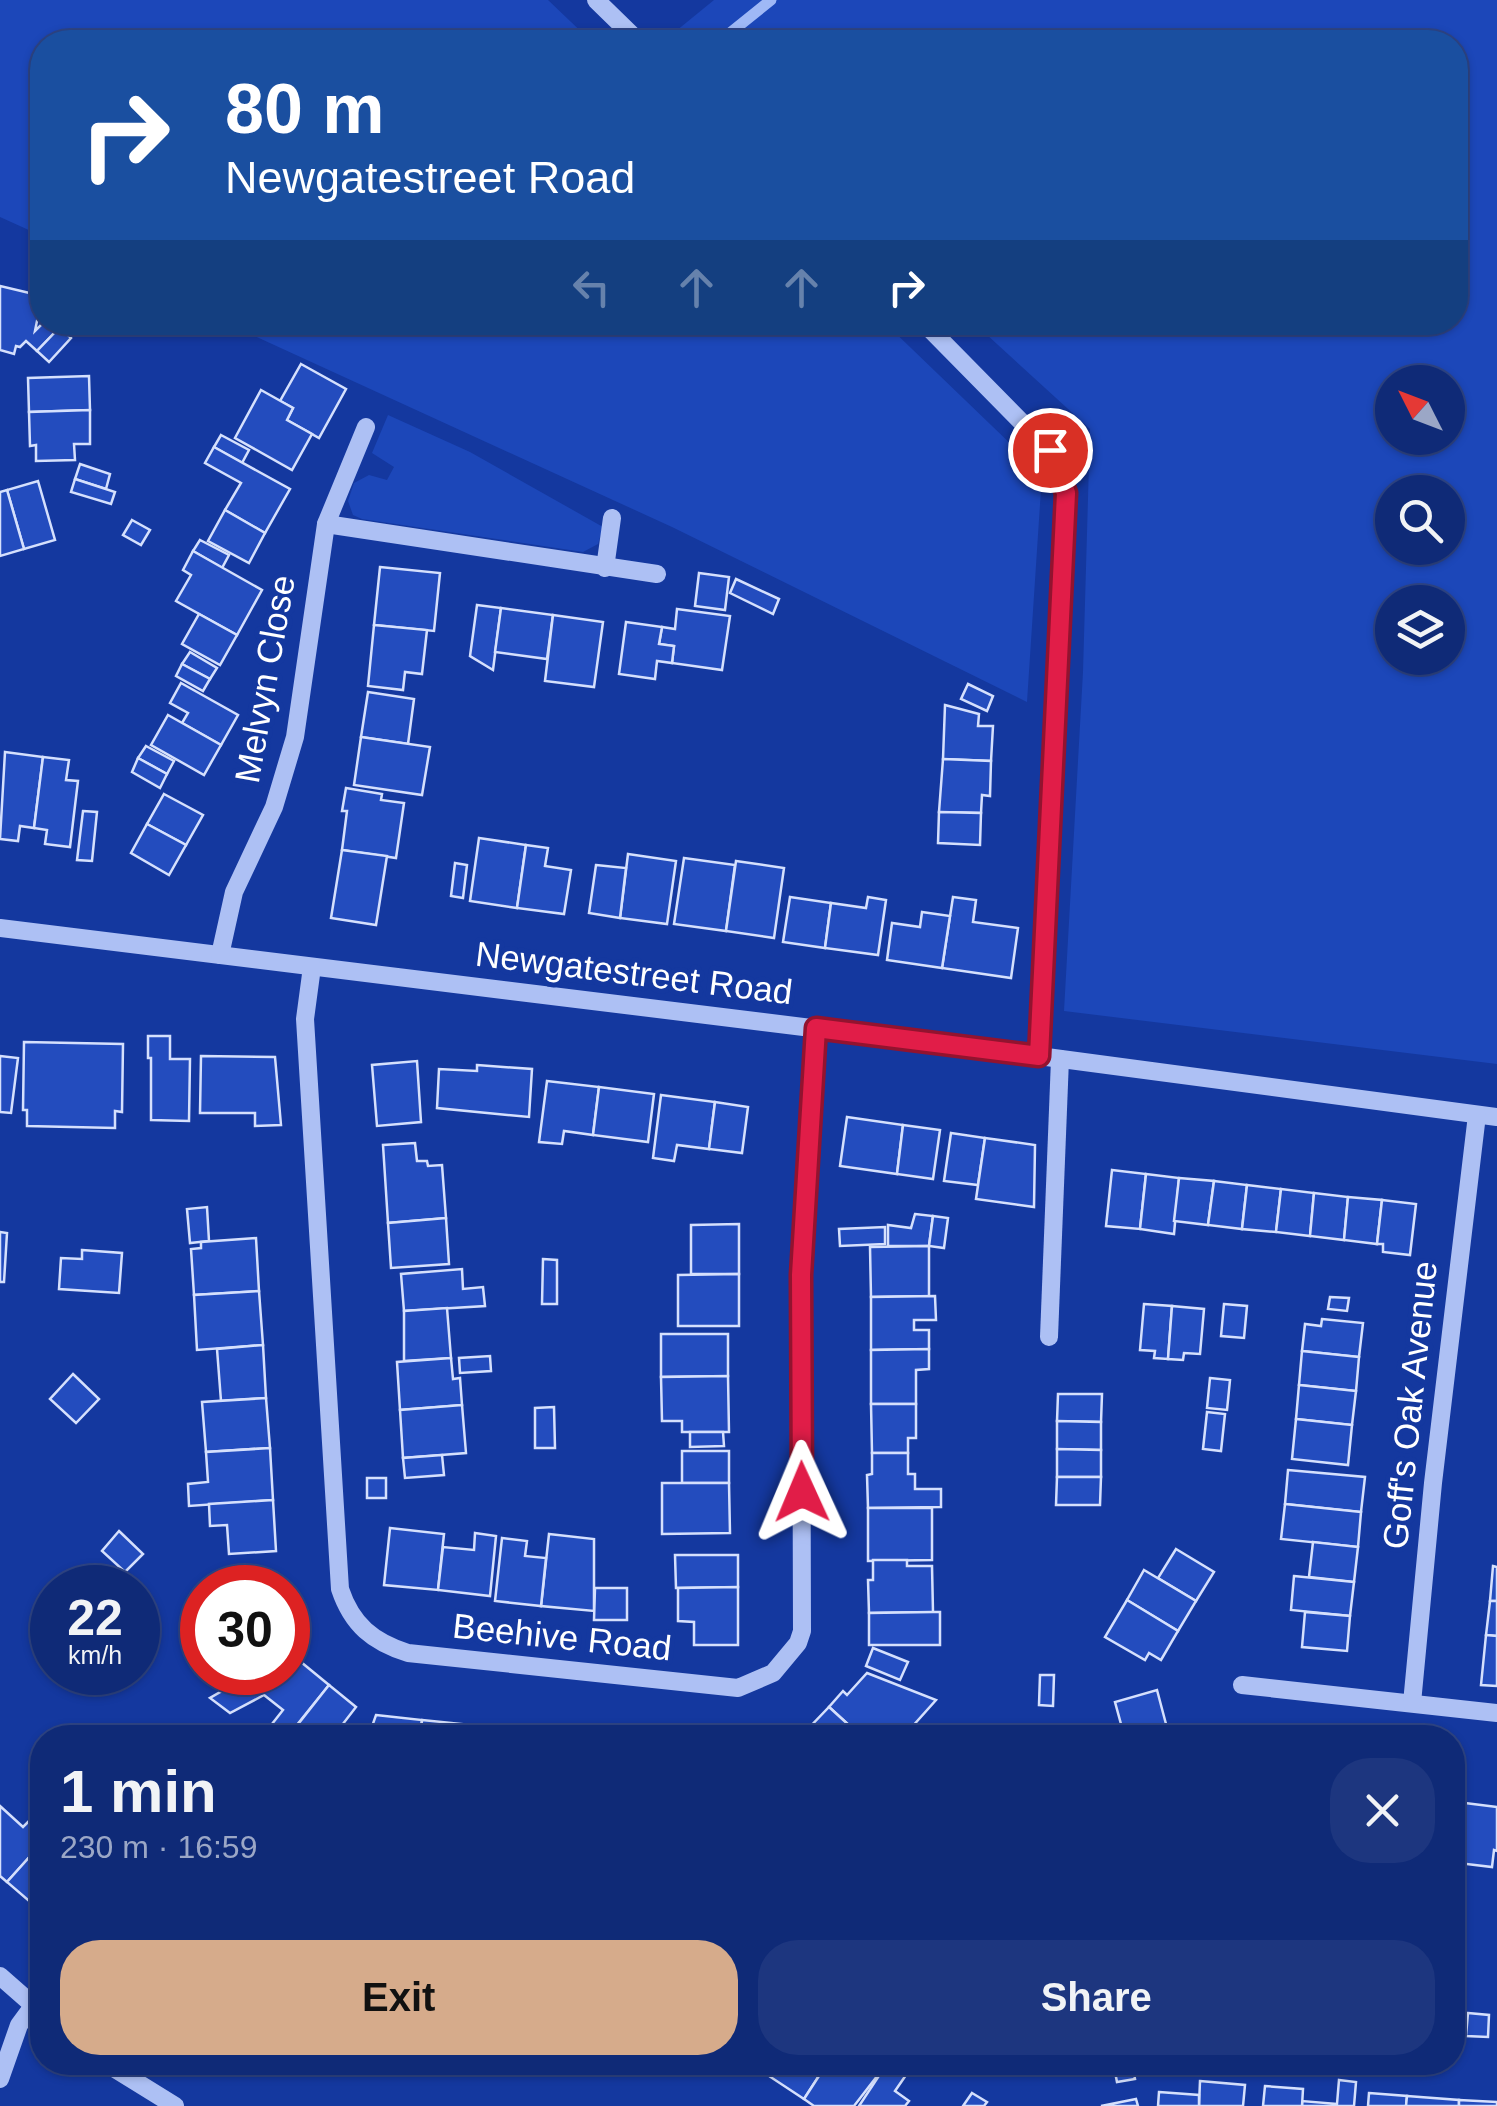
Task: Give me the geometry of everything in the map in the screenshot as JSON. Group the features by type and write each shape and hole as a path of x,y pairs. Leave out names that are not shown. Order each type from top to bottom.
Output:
{"street":[{"path":"596,0 627,30"},
{"path":"936,335 1050,450 1066,493 1039,1056"},
{"name":"Melvyn Close","path":"220,955 234,892 274,807 295,738 326,524 366,426"},
{"path":"605,568 612,518"},
{"path":"326,524 657,574"},
{"name":"Newgatestreet Road","path":"0,928 1039,1056 1497,1117"},
{"name":"Beehive Road","path":"312,966 305,1019 340,1590 346,1607 370,1637 408,1653 738,1688 773,1674 798,1643 805,1610 801,1275 816,1028"},
{"path":"1049,1336 1060,1059"},
{"name":"Goff's Oak Avenue","path":"1412,1703 1433,1483 1477,1115"},
{"path":"1242,1684 1497,1712"},
{"path":"0,1976 30,2003"},
{"path":"0,2079 20,2024 30,2016"},
{"path":"123,2075 175,2106"}],"shaded area":[{"path":"0,0 548,0 579,30 30,30 30,231 0,217"},
{"path":"714,0 1497,0 1497,1064 1064,1011 1083,672 1090,429 987,335 1468,335 1468,30 677,30"},
{"path":"252,335 897,335 1042,474 1027,702 672,527"},
{"path":"388,415 470,452 603,527 598,544 583,552 353,515 348,501 354,483 369,475 387,480 394,467 372,453"}],"building":[{"path":"0,286 30,293 30,335 52,335 37,351 26,341 16,346 14,354 0,350"},
{"path":"52,335 71,338 49,362 37,351"},
{"path":"301,364 346,389 319,438 287,420 293,408 280,401"},
{"path":"89,376 90,410 29,412 28,378"},
{"path":"261,390 293,408 287,420 312,434 292,470 235,438"},
{"path":"90,410 90,444 74,444 75,460 36,461 36,445 30,446 29,412"},
{"path":"221,435 249,450 242,463 214,447"},
{"path":"214,447 290,489 265,533 225,510 241,483 205,463"},
{"path":"80,464 110,474 106,489 75,479"},
{"path":"75,479 115,492 111,504 71,492"},
{"path":"38,481 55,540 24,549 7,490"},
{"path":"7,490 24,549 0,556 0,492"},
{"path":"225,510 265,533 249,563 208,541"},
{"path":"132,520 150,530 141,545 123,535"},
{"path":"200,540 229,555 222,568 193,551"},
{"path":"193,551 262,590 237,635 176,601 191,575 183,570"},
{"path":"380,567 440,573 434,631 374,625"},
{"path":"699,573 729,577 725,610 695,606"},
{"path":"736,579 779,599 773,614 730,593"},
{"path":"477,605 501,608 493,670 470,656"},
{"path":"501,608 553,615 547,659 495,652"},
{"path":"677,609 730,616 722,670 672,663 674,646 659,644 662,627 675,629"},
{"path":"199,614 237,635 220,665 182,644"},
{"path":"553,615 603,622 594,687 545,681"},
{"path":"626,622 662,627 659,644 674,646 672,663 657,661 655,679 619,674"},
{"path":"374,625 427,630 422,674 405,672 403,690 368,686"},
{"path":"190,652 217,668 210,679 182,664"},
{"path":"182,664 210,679 203,691 176,676"},
{"path":"181,683 238,715 221,745 182,723 188,713 170,703"},
{"path":"968,684 993,696 987,711 961,699"},
{"path":"368,692 414,699 408,744 361,737"},
{"path":"945,705 979,714 978,726 993,726 991,761 943,759"},
{"path":"168,715 221,745 204,775 151,745"},
{"path":"361,737 430,747 422,795 354,785"},
{"path":"146,746 174,761 167,774 138,758"},
{"path":"5,752 43,757 34,828 20,826 18,841 0,839"},
{"path":"43,757 69,760 66,780 78,781 70,847 45,844 47,830 34,828"},
{"path":"138,758 167,774 160,788 132,772"},
{"path":"943,759 991,761 990,796 982,795 981,813 939,812"},
{"path":"346,788 382,794 381,800 404,803 396,858 342,850"},
{"path":"164,794 203,815 186,845 147,824"},
{"path":"83,811 97,812 92,861 77,860"},
{"path":"939,812 981,813 980,845 938,843"},
{"path":"147,824 186,845 169,875 131,853"},
{"path":"479,838 526,845 517,908 470,901"},
{"path":"526,845 548,848 545,866 571,870 564,914 517,908"},
{"path":"342,850 387,856 376,925 331,918"},
{"path":"628,854 676,861 667,924 620,918"},
{"path":"684,858 735,865 726,931 674,924"},
{"path":"736,861 784,868 774,938 726,931"},
{"path":"455,863 467,865 463,898 451,896"},
{"path":"596,865 626,868 620,918 589,913"},
{"path":"790,897 831,903 825,948 783,942"},
{"path":"868,897 886,900 878,955 825,948 831,903 866,908"},
{"path":"953,897 976,900 973,922 1018,928 1011,978 942,968"},
{"path":"922,912 950,916 942,968 887,960 892,923 920,927"},
{"path":"148,1036 170,1036 170,1059 190,1059 189,1121 151,1120"},
{"path":"24,1042 123,1044 122,1112 115,1111 115,1128 27,1126 27,1110 23,1110"},
{"path":"0,1056 18,1058 11,1113 0,1112"},
{"path":"201,1056 275,1057 281,1125 255,1126 255,1113 200,1113"},
{"path":"417,1061 421,1122 377,1126 372,1065"},
{"path":"477,1065 532,1069 529,1117 437,1108 439,1069 477,1071"},
{"path":"547,1081 599,1087 593,1135 564,1131 562,1144 539,1142"},
{"path":"599,1087 654,1094 648,1142 593,1135"},
{"path":"661,1095 715,1102 709,1149 677,1145 674,1161 653,1158"},
{"path":"715,1102 748,1107 742,1153 709,1149"},
{"path":"847,1117 903,1125 897,1174 840,1166"},
{"path":"903,1125 940,1130 933,1179 897,1174"},
{"path":"951,1133 985,1138 978,1185 944,1181"},
{"path":"985,1138 1035,1145 1034,1207 976,1199"},
{"path":"415,1143 417,1161 427,1161 428,1166 442,1165 446,1218 388,1223 383,1145"},
{"path":"1112,1170 1146,1174 1140,1229 1106,1226"},
{"path":"1146,1174 1179,1178 1174,1234 1140,1229"},
{"path":"1179,1178 1214,1181 1208,1225 1174,1221"},
{"path":"1214,1181 1247,1185 1242,1229 1208,1225"},
{"path":"1247,1185 1281,1189 1276,1232 1242,1229"},
{"path":"1281,1189 1314,1193 1310,1236 1276,1232"},
{"path":"1314,1193 1348,1197 1344,1240 1310,1236"},
{"path":"1348,1197 1382,1200 1377,1244 1344,1240"},
{"path":"1382,1200 1416,1204 1410,1255 1383,1252 1383,1244 1377,1244"},
{"path":"207,1207 209,1241 190,1243 187,1209"},
{"path":"915,1214 933,1216 929,1246 888,1246 888,1225 911,1228"},
{"path":"933,1216 948,1218 944,1248 929,1246"},
{"path":"446,1218 449,1264 391,1268 388,1223"},
{"path":"739,1224 739,1274 691,1274 691,1225"},
{"path":"885,1227 885,1244 840,1246 839,1229"},
{"path":"0,1232 7,1233 4,1282 0,1282"},
{"path":"256,1238 259,1291 194,1295 191,1249 201,1248 201,1242"},
{"path":"929,1246 929,1296 871,1297 870,1247"},
{"path":"82,1250 122,1253 119,1293 59,1289 61,1258 82,1259"},
{"path":"543,1259 557,1260 557,1304 542,1304"},
{"path":"462,1269 463,1289 483,1287 485,1306 404,1311 401,1274"},
{"path":"739,1274 739,1326 678,1326 678,1275"},
{"path":"259,1291 263,1345 197,1350 194,1295"},
{"path":"935,1296 936,1320 914,1320 914,1330 929,1330 929,1349 871,1350 871,1297"},
{"path":"1330,1297 1349,1298 1347,1311 1328,1309"},
{"path":"1144,1304 1172,1306 1168,1359 1154,1358 1155,1351 1140,1350"},
{"path":"1224,1304 1247,1306 1244,1338 1221,1336"},
{"path":"1172,1306 1204,1309 1200,1354 1184,1353 1183,1360 1168,1359"},
{"path":"447,1308 451,1358 404,1361 404,1311"},
{"path":"1322,1319 1363,1323 1359,1357 1302,1351 1305,1324 1321,1326"},
{"path":"661,1334 728,1334 728,1376 661,1377"},
{"path":"263,1345 266,1398 221,1401 217,1349"},
{"path":"929,1349 929,1369 916,1370 916,1404 871,1404 871,1350"},
{"path":"1302,1351 1359,1357 1356,1391 1299,1385"},
{"path":"490,1356 491,1371 460,1373 459,1358"},
{"path":"451,1358 453,1379 460,1378 462,1405 400,1410 397,1362"},
{"path":"73,1374 99,1399 76,1423 50,1399"},
{"path":"728,1376 729,1432 682,1432 682,1421 662,1421 661,1377"},
{"path":"1210,1378 1230,1380 1227,1410 1207,1408"},
{"path":"1299,1385 1356,1391 1352,1425 1296,1419"},
{"path":"1058,1394 1102,1394 1101,1422 1057,1421"},
{"path":"266,1398 270,1448 206,1452 202,1402"},
{"path":"871,1404 916,1404 916,1438 908,1438 908,1453 872,1453"},
{"path":"462,1405 466,1453 403,1458 400,1410"},
{"path":"554,1407 555,1448 535,1448 535,1408"},
{"path":"1207,1412 1225,1414 1221,1451 1203,1449"},
{"path":"1296,1419 1352,1425 1348,1465 1292,1459"},
{"path":"1057,1421 1101,1422 1101,1450 1057,1449"},
{"path":"690,1432 723,1432 724,1446 690,1447"},
{"path":"270,1448 273,1500 189,1506 188,1484 208,1482 206,1452"},
{"path":"1057,1449 1101,1450 1101,1477 1057,1477"},
{"path":"682,1451 729,1451 729,1483 682,1483"},
{"path":"872,1453 908,1453 908,1474 915,1474 915,1489 941,1489 941,1507 868,1508 867,1475 872,1474"},
{"path":"442,1455 444,1475 405,1478 403,1458"},
{"path":"1288,1470 1365,1477 1361,1512 1285,1504"},
{"path":"1057,1477 1101,1477 1100,1505 1056,1505"},
{"path":"367,1478 386,1478 386,1498 367,1498"},
{"path":"662,1483 729,1483 730,1533 662,1534"},
{"path":"273,1500 276,1551 229,1554 227,1525 210,1526 209,1504"},
{"path":"1285,1504 1361,1512 1358,1547 1281,1539"},
{"path":"868,1508 932,1508 932,1560 868,1561"},
{"path":"390,1528 444,1534 438,1590 384,1585"},
{"path":"119,1531 143,1554 132,1565 117,1565 102,1551"},
{"path":"475,1533 496,1536 490,1596 438,1590 443,1547 474,1550"},
{"path":"549,1534 594,1539 594,1611 541,1606"},
{"path":"502,1538 527,1541 525,1556 546,1558 541,1606 495,1601"},
{"path":"1313,1542 1358,1547 1354,1582 1309,1577"},
{"path":"1176,1549 1214,1572 1196,1601 1158,1578"},
{"path":"675,1555 738,1555 738,1587 676,1588"},
{"path":"873,1560 907,1560 907,1566 932,1566 933,1612 869,1613 868,1580 873,1580"},
{"path":"1493,1566 1497,1567 1497,1601 1490,1601"},
{"path":"1144,1570 1196,1601 1178,1631 1127,1600"},
{"path":"1294,1576 1354,1582 1350,1616 1291,1610"},
{"path":"738,1587 738,1645 694,1645 694,1622 678,1621 678,1588"},
{"path":"595,1588 627,1588 627,1620 594,1620"},
{"path":"1127,1600 1178,1631 1161,1660 1149,1653 1145,1660 1105,1637"},
{"path":"1490,1601 1497,1601 1497,1636 1486,1635"},
{"path":"940,1612 940,1645 869,1645 869,1613"},
{"path":"1305,1612 1350,1616 1347,1651 1302,1647"},
{"path":"1486,1635 1497,1636 1497,1686 1481,1685"},
{"path":"873,1648 908,1662 900,1680 866,1666"},
{"path":"310,1669 329,1685 297,1725 272,1724 283,1710 264,1695 310,1695"},
{"path":"867,1673 936,1700 914,1725 849,1725 829,1707 843,1691 847,1695"},
{"path":"1040,1675 1054,1675 1053,1706 1039,1705"},
{"path":"329,1685 356,1707 342,1725 299,1723"},
{"path":"1157,1690 1166,1724 1121,1725 1115,1702"},
{"path":"215,1695 264,1695 230,1713 210,1698"},
{"path":"829,1707 849,1725 812,1725"},
{"path":"376,1715 422,1720 421,1725 373,1725"},
{"path":"422,1720 472,1725 421,1725"},
{"path":"1465,1803 1497,1807 1497,1851 1494,1850 1492,1867 1465,1864"},
{"path":"0,1806 23,1827 30,1820 30,1856 7,1882 0,1876"},
{"path":"30,1856 30,1902 7,1882"},
{"path":"1468,2013 1489,2015 1488,2037 1466,2036"},
{"path":"768,2075 820,2075 804,2099"},
{"path":"820,2075 878,2075 854,2106 814,2106 804,2099"},
{"path":"879,2075 906,2075 895,2091 909,2101 905,2106 859,2106"},
{"path":"1116,2075 1134,2075 1135,2079 1117,2082"},
{"path":"1339,2080 1356,2082 1354,2106 1302,2106 1302,2101 1337,2104"},
{"path":"1200,2081 1245,2085 1243,2106 1199,2106"},
{"path":"1265,2086 1303,2089 1302,2106 1263,2106"},
{"path":"1159,2092 1199,2095 1199,2106 1158,2106"},
{"path":"972,2093 987,2102 984,2106 963,2106"},
{"path":"1369,2093 1407,2096 1406,2106 1368,2106"},
{"path":"1407,2096 1459,2100 1459,2106 1406,2106"},
{"path":"1136,2099 1138,2106 1101,2106"},
{"path":"1459,2100 1497,2102 1497,2106 1459,2106"}],"waterway":[{"path":"734,30 771,0"}],"route":[{"path":"802,1492 801,1275 816,1028 1039,1056 1066,493 1050,450"}]}
